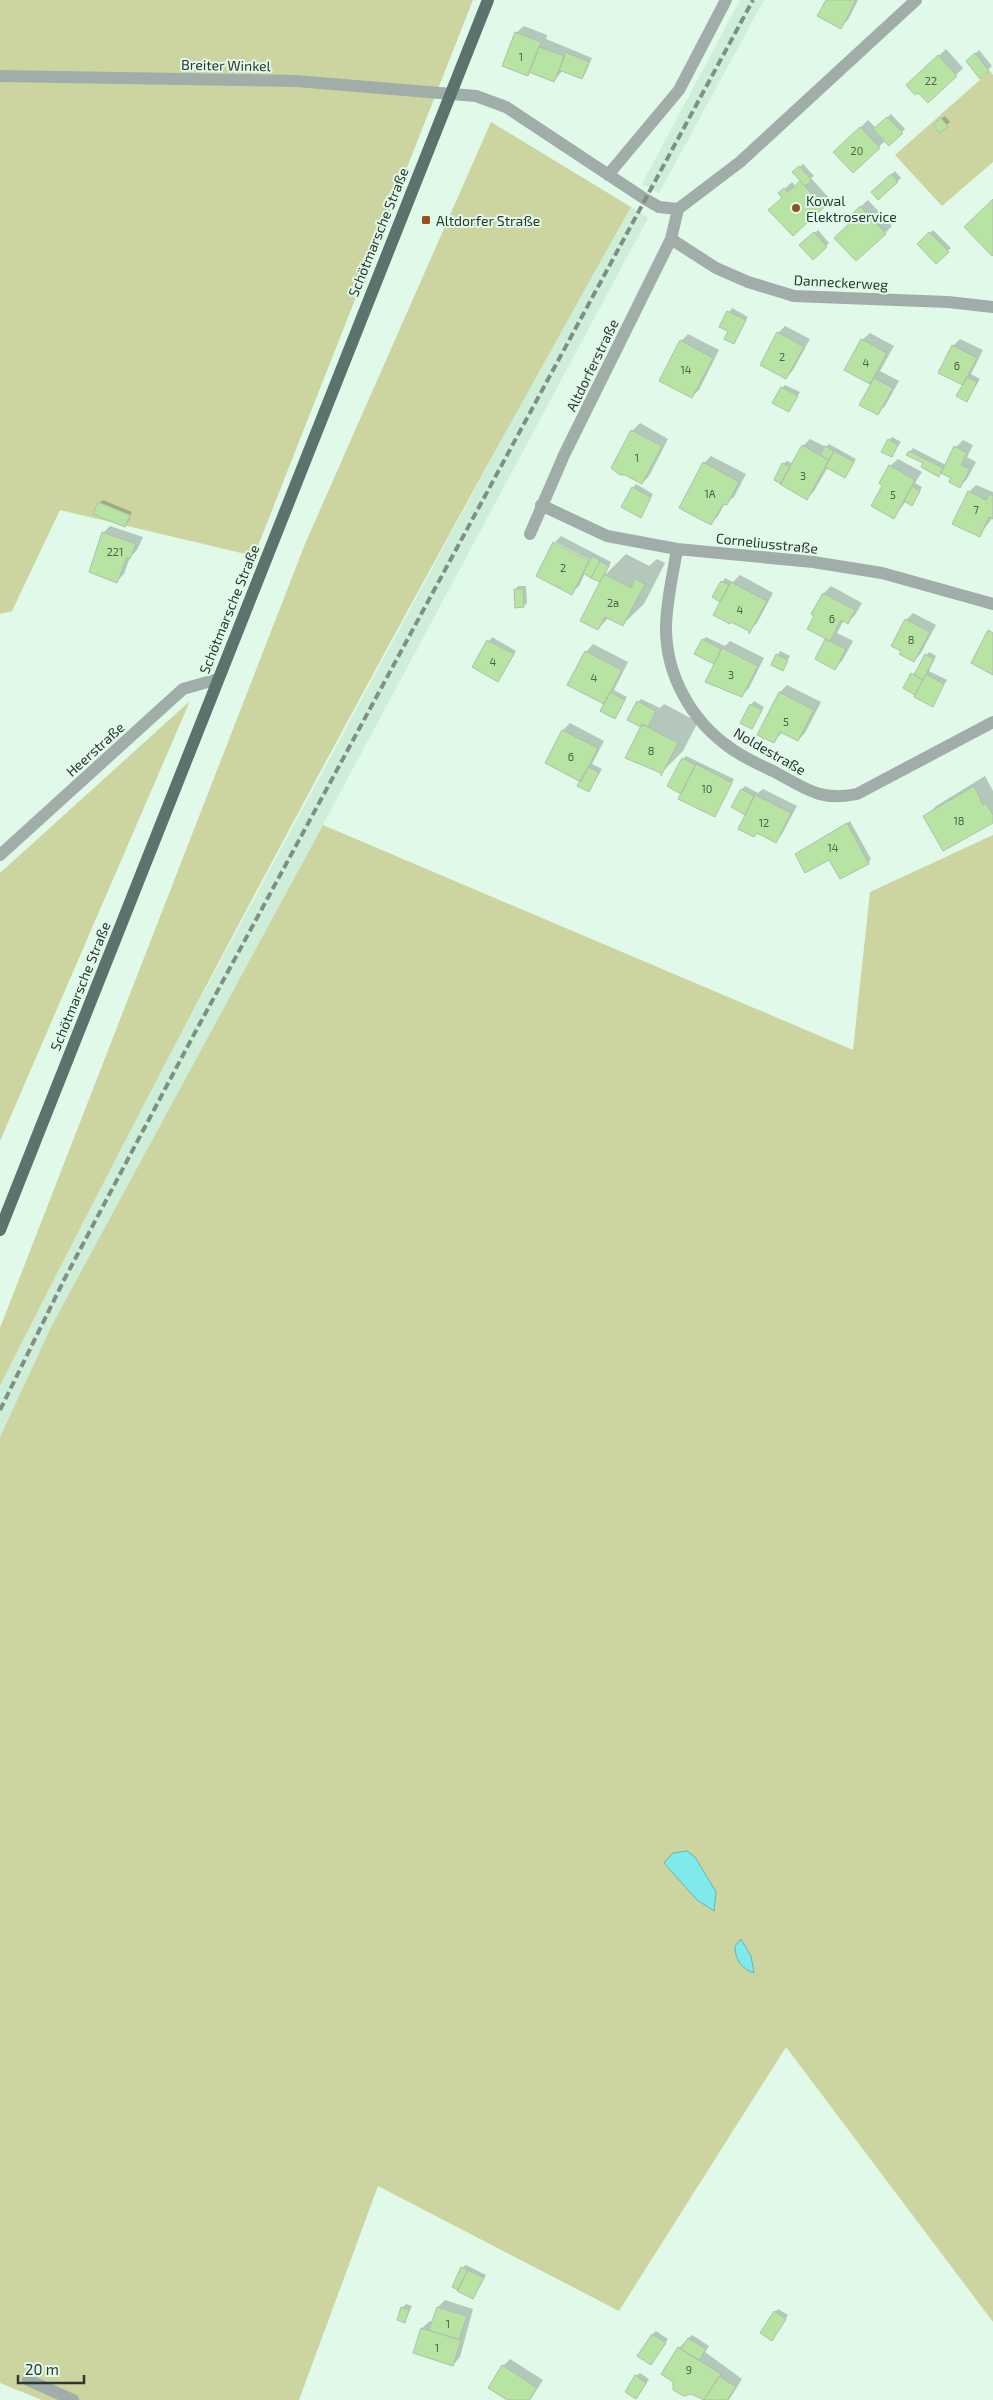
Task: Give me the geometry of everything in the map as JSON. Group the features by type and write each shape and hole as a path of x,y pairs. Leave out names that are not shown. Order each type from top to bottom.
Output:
{"main road":[{"name":"Schötmarsche Straße","path":"0,1230 488,0"}],"street":[{"path":"608,175 679,90 726,0"},
{"path":"450,96 476,96 506,107 659,207 678,209 740,162 916,0"},
{"name":"Breiter Winkel","path":"0,76 296,81 450,96"},
{"name":"Altdorferstraße","path":"530,534 541,505 671,239 678,209"},
{"name":"Danneckerweg","path":"671,239 716,268 748,282 794,296 948,302 993,307"},
{"name":"Corneliusstraße","path":"541,505 607,536 677,549 812,562 882,573 993,604"},
{"name":"Noldestraße","path":"677,549 666,627 668,661 682,694 701,722 738,752 822,796 839,798 857,794 993,722"},
{"name":"Heerstraße","path":"0,855 183,690 218,678"},
{"path":"28,2380 73,2400"}],"shaded area":[{"path":"740,0 764,0 659,193 642,184"},
{"path":"631,207 648,218 140,1166 51,1327 0,1437 0,1386 124,1140 523,400"}],"green space":[{"path":"0,0 473,0 254,556 60,510 12,611 0,614"},
{"path":"990,71 993,75 993,162 942,206 895,155"},
{"path":"491,122 631,207 388,646 309,793 152,1089 0,1386 0,1328 305,544"},
{"path":"190,701 0,1141 0,873"},
{"path":"323,825 853,1050 870,892 993,835 993,2322 786,2047 619,2311 378,2186 299,2400 42,2400 0,2383 0,1437 51,1327"}],"water":[{"path":"687,1851 695,1857 716,1892 714,1911 697,1900 664,1863 673,1853"},
{"path":"741,1939 751,1956 754,1973 742,1966 736,1955 735,1946"}],"building":[{"path":"826,0 856,0 841,29 817,16"},
{"path":"515,32 541,42 528,76 502,66"},
{"path":"539,47 565,56 554,82 529,72"},
{"path":"565,52 589,62 582,79 559,70"},
{"path":"975,53 989,71 980,79 966,61"},
{"path":"938,55 957,76 928,103 918,93 915,95 906,85"},
{"path":"887,117 903,133 889,146 873,129"},
{"path":"941,118 948,127 939,133 933,125"},
{"path":"860,127 880,148 853,173 833,152"},
{"path":"799,166 812,180 805,186 792,172"},
{"path":"891,174 898,182 878,200 871,192"},
{"name":"Kowal Elektroservice","path":"800,181 824,207 793,236 768,210 782,198 778,193 784,188 788,192"},
{"path":"993,199 993,255 992,256 964,227"},
{"path":"860,206 886,234 856,261 834,238 853,220 850,216"},
{"path":"814,232 827,247 813,260 799,245"},
{"path":"929,232 949,252 936,264 917,244"},
{"path":"727,311 746,320 734,344 724,339 728,331 719,327"},
{"path":"777,332 804,347 786,379 760,365"},
{"path":"861,339 887,353 870,384 844,370"},
{"path":"680,340 713,358 692,398 659,381"},
{"path":"952,345 977,358 963,385 938,373"},
{"path":"967,377 977,382 967,402 956,396"},
{"path":"874,378 893,388 878,415 859,405"},
{"path":"781,387 798,396 789,412 772,403"},
{"path":"631,430 662,446 642,484 625,475 620,475 611,468"},
{"path":"888,439 898,445 892,457 881,452"},
{"path":"802,445 829,460 807,500 780,484"},
{"path":"825,446 834,451 829,460 820,455"},
{"path":"954,446 967,453 961,465 970,469 960,488 949,482 951,478 941,473"},
{"path":"834,451 854,462 845,478 825,467"},
{"path":"909,451 943,468 939,477 921,467 923,463 906,455"},
{"path":"703,462 739,482 727,505 723,504 711,525 679,508"},
{"path":"782,463 790,467 781,484 774,480"},
{"path":"889,465 915,480 894,519 871,506 882,486 879,483"},
{"path":"912,486 920,491 912,506 904,501"},
{"path":"632,487 651,497 641,518 621,507"},
{"path":"968,491 986,500 989,494 993,496 993,519 989,517 980,537 952,524"},
{"path":"98,502 130,515 125,527 93,514"},
{"path":"102,532 136,544 130,559 127,557 117,583 89,572"},
{"path":"553,542 589,561 572,595 536,576"},
{"path":"592,556 600,561 591,578 583,573"},
{"path":"600,561 609,566 600,582 591,578"},
{"path":"604,574 631,588 635,579 645,584 623,626 605,617 598,630 580,621"},
{"path":"721,581 729,585 720,602 712,597"},
{"path":"731,582 767,601 749,634 749,631 713,615"},
{"path":"514,589 523,589 524,607 515,608"},
{"path":"823,593 855,610 848,624 841,620 830,641 807,629 814,616 811,614"},
{"path":"905,619 930,632 914,662 899,654 901,651 891,646"},
{"path":"988,630 993,633 993,675 971,663"},
{"path":"702,639 721,649 714,664 694,654"},
{"path":"825,639 846,649 835,670 815,659"},
{"path":"487,640 514,654 498,682 472,667"},
{"path":"722,648 758,666 742,697 705,682"},
{"path":"585,651 622,670 604,704 567,685"},
{"path":"776,654 788,660 783,671 771,665"},
{"path":"925,654 934,659 923,680 914,675"},
{"path":"911,673 923,680 915,695 903,688"},
{"path":"926,674 944,684 933,707 914,697"},
{"path":"610,692 625,700 615,719 600,711"},
{"path":"779,692 814,710 798,741 780,732 774,743 757,735"},
{"path":"637,701 656,711 648,727 642,724 641,727 627,720"},
{"path":"750,704 762,710 752,729 740,723"},
{"path":"642,724 678,743 661,776 661,773 625,758"},
{"path":"562,730 598,748 581,782 545,763"},
{"path":"682,758 695,765 681,794 667,786"},
{"path":"696,764 732,783 715,817 678,799"},
{"path":"588,767 599,772 589,792 577,786"},
{"path":"974,786 983,805 986,803 993,815 993,823 943,851 923,816"},
{"path":"741,789 754,796 745,815 731,807"},
{"path":"755,795 791,813 776,843 757,833 754,837 738,829"},
{"path":"847,823 869,864 840,879 829,860 805,873 795,854"},
{"path":"461,2267 468,2270 458,2290 452,2287"},
{"path":"468,2270 484,2278 473,2299 457,2291"},
{"path":"401,2307 409,2310 405,2323 397,2320"},
{"path":"437,2307 467,2316 459,2340 429,2330"},
{"path":"774,2311 786,2319 772,2341 760,2333"},
{"path":"421,2328 461,2340 453,2366 413,2353"},
{"path":"652,2334 666,2343 651,2365 637,2356"},
{"path":"688,2338 706,2349 699,2361 681,2349"},
{"path":"678,2347 721,2374 704,2400 691,2394 684,2396 673,2390 673,2382 661,2374"},
{"path":"502,2365 537,2388 529,2400 507,2400 488,2388"},
{"path":"635,2375 646,2383 636,2399 625,2392"},
{"path":"719,2376 736,2387 727,2400 704,2400"}],"railway":[{"path":"0,1410 65,1278 191,1040 753,0"}],"place":[{"name":"Kowal Elektroservice","path":"796,208"},
{"name":"Altdorfer Straße","path":"426,220"}]}
